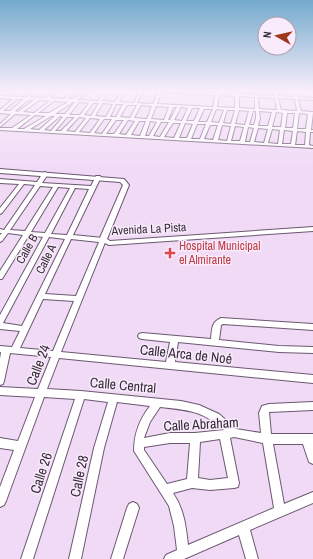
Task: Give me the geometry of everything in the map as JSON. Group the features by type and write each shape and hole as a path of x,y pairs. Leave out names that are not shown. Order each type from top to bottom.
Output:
{"main road":[{"name":"Avenida La Pista","path":"0,171 122,180 126,185 103,240 113,243 313,228"}],"street":[{"path":"0,128 10,117"},
{"path":"13,130 31,117"},
{"path":"26,130 46,117"},
{"path":"40,131 57,117"},
{"path":"52,132 64,117"},
{"path":"63,132 78,117"},
{"path":"76,133 90,117"},
{"path":"91,117 162,120 311,131"},
{"path":"142,137 150,117"},
{"path":"151,137 165,117"},
{"path":"161,138 173,117"},
{"path":"176,139 185,117"},
{"path":"188,140 199,117"},
{"path":"202,140 211,117"},
{"path":"215,141 223,117"},
{"path":"229,142 235,117"},
{"path":"242,142 249,117"},
{"path":"252,143 258,117"},
{"path":"266,144 274,117"},
{"path":"280,145 284,117"},
{"path":"293,145 297,117"},
{"path":"307,146 311,131 311,117"},
{"path":"91,134 105,118"},
{"path":"103,135 117,118"},
{"path":"116,136 129,119"},
{"path":"128,136 138,119"},
{"path":"0,128 116,136 313,146"},
{"path":"0,240 3,232 45,174"},
{"name":"Calle A","path":"0,381 7,350 25,329 98,178"},
{"path":"0,187 2,181 93,188"},
{"path":"0,212 22,183"},
{"path":"0,277 57,185"},
{"name":"Calle B","path":"0,322 74,186"},
{"path":"3,232 103,240"},
{"name":"Calle 24","path":"0,501 56,354 103,240"},
{"path":"40,296 78,299"},
{"path":"214,343 217,324 221,321 313,327"},
{"path":"0,326 25,329"},
{"path":"142,336 279,350 313,350"},
{"path":"170,366 174,340"},
{"name":"Calle Arca de Noé","path":"7,350 313,379"},
{"name":"Calle Central","path":"0,391 81,395 181,405 200,410 216,417 229,434"},
{"name":"Calle 26","path":"27,559 81,395"},
{"name":"Calle 28","path":"75,559 99,448 113,398"},
{"path":"158,402 142,425 138,443 139,451 174,504 180,526 183,553"},
{"path":"280,511 267,439 264,413 265,409 313,406"},
{"path":"166,490 192,483 210,486 234,483 229,434"},
{"name":"Calle Abraham","path":"138,443 170,438 195,438 229,434 267,439 310,439"},
{"path":"192,483 195,438"},
{"path":"310,439 313,459"},
{"path":"0,443 21,446"},
{"path":"170,559 280,511 312,501"},
{"path":"117,559 133,508"},
{"path":"243,527 252,559"}],"place":[{"name":"Hospital Municipal el Almirante","path":"170,253"}]}
